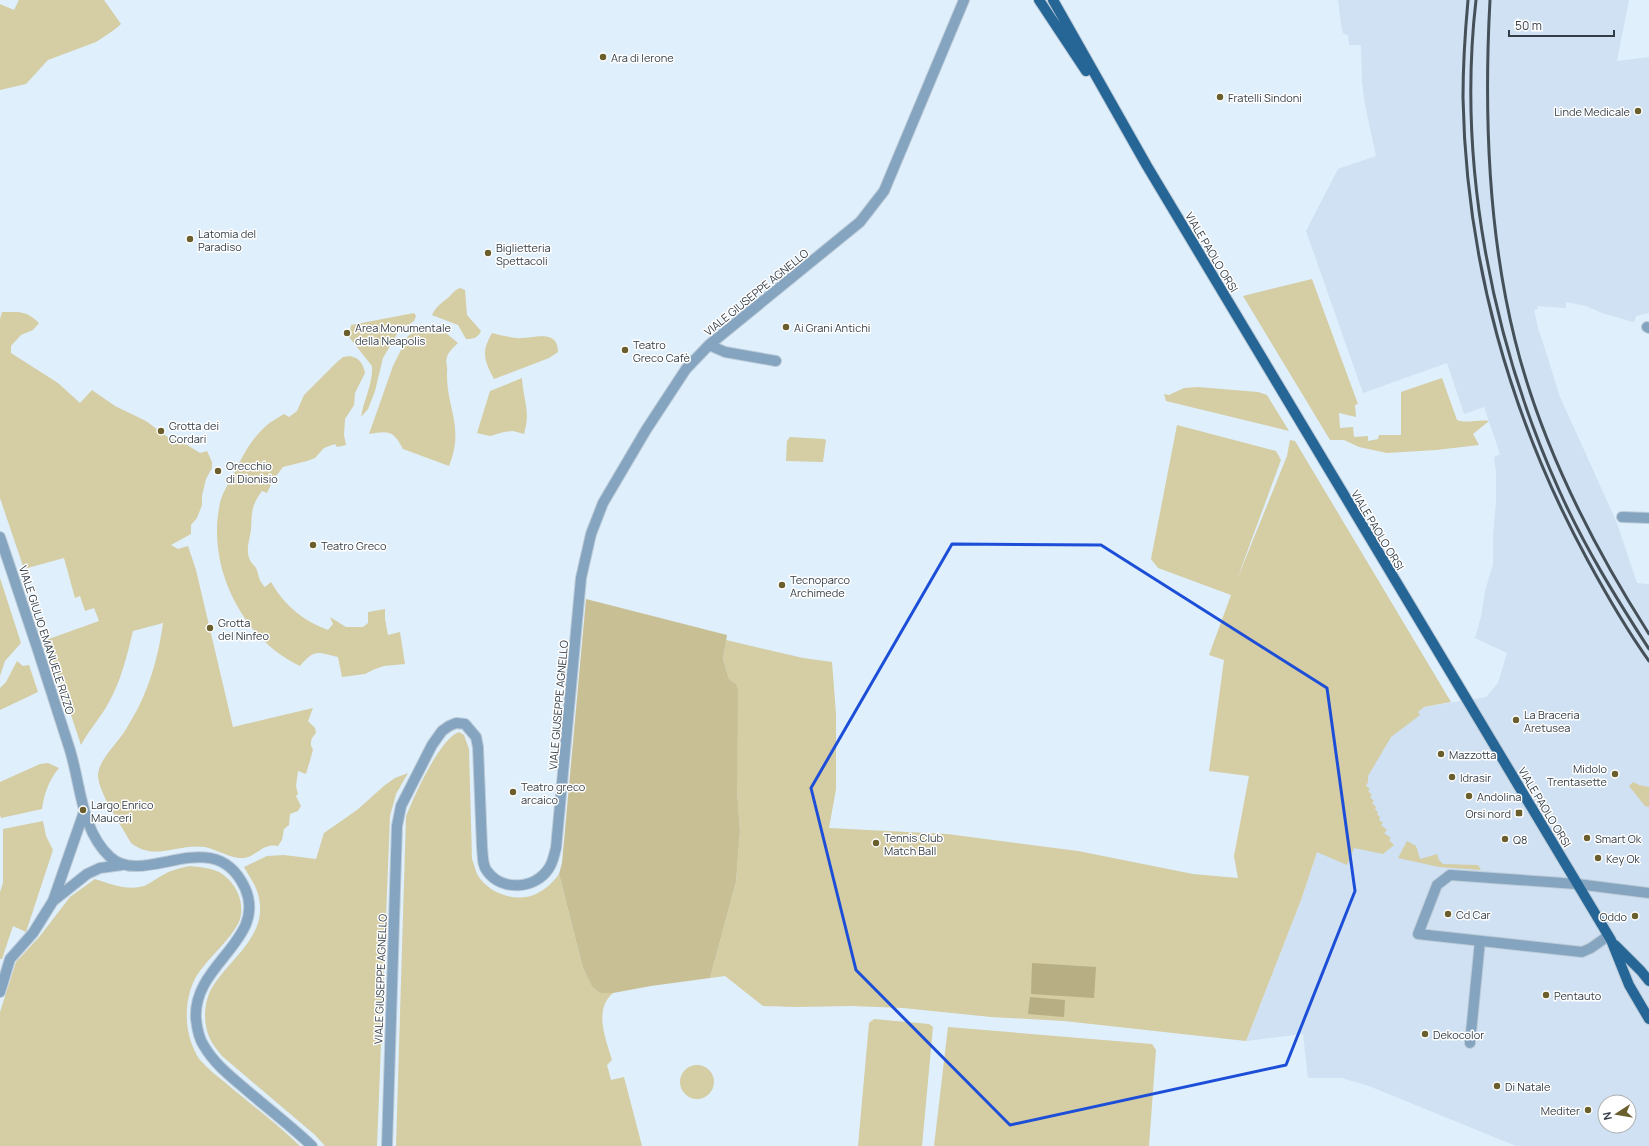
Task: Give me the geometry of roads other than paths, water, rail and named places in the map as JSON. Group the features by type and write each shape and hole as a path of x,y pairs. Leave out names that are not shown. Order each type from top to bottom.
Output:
{"main road":[{"path":"1039,0 1126,131"},
{"path":"1053,0 1126,131"},
{"name":"VIALE PAOLO ORSI","path":"1126,131 1610,938"},
{"path":"1610,938 1642,971 1649,981"},
{"path":"1610,938 1629,985 1649,1019"}],"street":[{"name":"VIALE GIUSEPPE AGNELLO","path":"387,1146 397,826 401,806 432,745 442,732 456,723 464,724 476,738 478,747 483,862 487,871 503,883 515,886 536,880 549,868 556,848 581,578 591,534 603,503 669,393 686,369 709,345 860,222 884,191 964,0"},
{"path":"709,345 725,352 776,361"},
{"path":"1622,516 1649,518"},
{"name":"VIALE GIULIO EMANUELE RIZZO","path":"0,537 70,750 84,812 97,840 110,856 122,865"},
{"path":"0,992 10,960 33,933 53,901 84,812"},
{"path":"53,901 87,874 100,868 122,865 139,866 192,857 216,860 233,870 245,888 248,899 248,922 242,934 207,978 201,989 195,1011 199,1035 203,1045 215,1062 312,1146"},
{"path":"1610,938 1582,952 1418,934 1436,885 1450,874 1577,884 1649,893"},
{"path":"1470,1043 1480,941"}],"railway":[{"path":"1468,0 1463,86 1466,158 1473,218 1483,278 1497,336 1515,393 1536,450 1560,505 1587,559 1609,598 1649,661"},
{"path":"1476,0 1471,62 1472,125 1476,188 1485,251 1498,313 1515,374 1535,433 1559,490 1601,571 1649,649"},
{"path":"1490,0 1488,42 1488,128 1490,171 1499,257 1515,340 1539,417 1570,492 1607,564 1649,634"}],"place":[{"name":"Ara di Ierone","path":"603,57"},
{"name":"Fratelli Sindoni","path":"1220,97"},
{"name":"Linde Medicale","path":"1638,111"},
{"name":"Latomia del Paradiso","path":"190,239"},
{"name":"Biglietteria Spettacoli","path":"488,253"},
{"name":"Ai Grani Antichi","path":"786,327"},
{"name":"Area Monumentale della Neapolis","path":"347,333"},
{"name":"Teatro Greco Cafè","path":"625,350"},
{"name":"Grotta dei Cordari","path":"161,431"},
{"name":"Orecchio di Dionisio","path":"218,471"},
{"name":"Teatro Greco","path":"313,545"},
{"name":"Tecnoparco Archimede","path":"782,585"},
{"name":"Grotta del Ninfeo","path":"210,628"},
{"name":"La Braceria Aretusea","path":"1516,720"},
{"name":"Mazzotta","path":"1441,754"},
{"name":"Midolo Trentasette","path":"1615,774"},
{"name":"Idrasir","path":"1452,777"},
{"name":"Teatro greco arcaico","path":"513,792"},
{"name":"Andolina","path":"1469,796"},
{"name":"Largo Enrico Mauceri","path":"83,810"},
{"name":"Orsi nord","path":"1519,813"},
{"name":"Smart Ok","path":"1587,838"},
{"name":"Q8","path":"1505,839"},
{"name":"Tennis Club Match Ball","path":"876,843"},
{"name":"Key Ok","path":"1598,858"},
{"name":"Cd Car","path":"1448,914"},
{"name":"Oddo","path":"1635,916"},
{"name":"Pentauto","path":"1546,995"},
{"name":"Dekocolor","path":"1425,1034"},
{"name":"Di Natale","path":"1497,1086"},
{"name":"Mediter","path":"1588,1110"}]}
